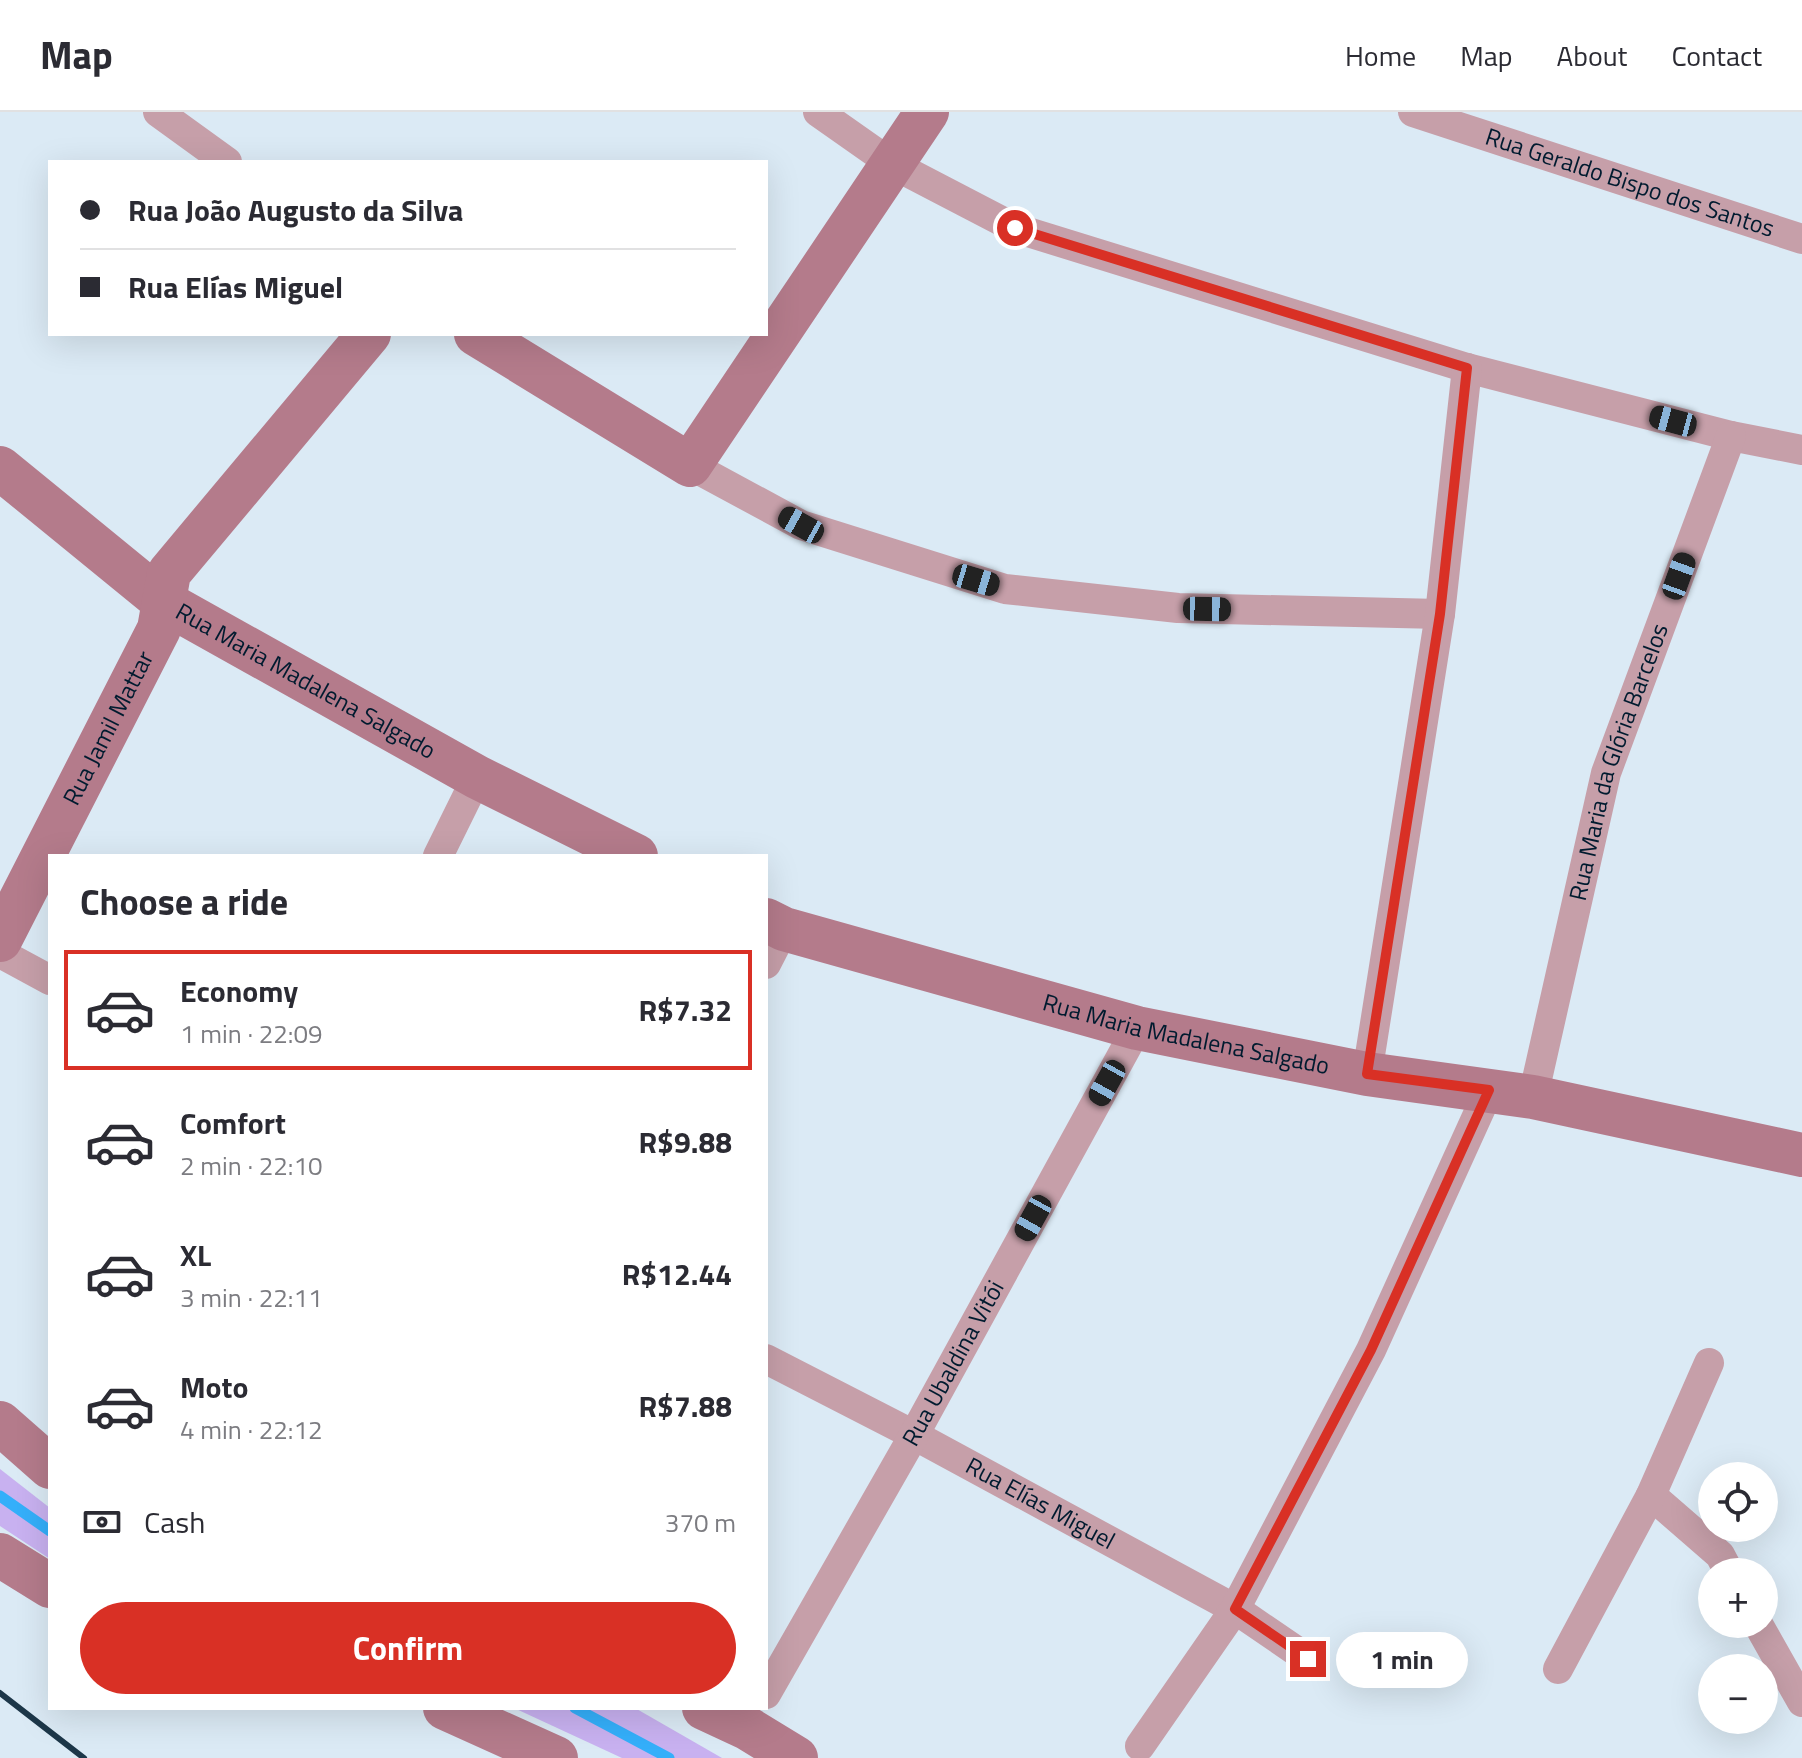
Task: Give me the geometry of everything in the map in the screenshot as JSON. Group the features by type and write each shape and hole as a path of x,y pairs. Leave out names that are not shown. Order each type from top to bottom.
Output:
{"street":[{"path":"158,112 224,160"},
{"path":"818,112 892,164 1015,228 1467,368 1731,436 1802,450"},
{"path":"690,465 927,112"},
{"name":"Rua Geraldo Bispo dos Santos","path":"1413,112 1802,239"},
{"name":"Rua Jamil Mattar","path":"0,940 159,629 169,573 367,336"},
{"path":"479,336 690,465 801,525 1005,589 1178,608 1440,614"},
{"path":"1367,1074 1440,614 1467,368"},
{"name":"Rua Maria da Glória Barcelos","path":"1533,1097 1606,773 1731,436"},
{"name":"Rua Maria Madalena Salgado","path":"0,468 164,602 477,777 632,854"},
{"path":"439,854 477,777"},
{"name":"Rua Maria Madalena Salgado","path":"772,938 1137,1028 1367,1074 1533,1097 1802,1155"},
{"path":"0,953 48,979"},
{"name":"Rua Ubaldina Vitói","path":"768,1691 914,1435 1137,1028"},
{"path":"1140,1746 1235,1609 1371,1350 1489,1090"},
{"name":"Rua Elías Miguel","path":"768,1360 914,1435 1235,1609 1308,1659"},
{"path":"1558,1669 1651,1495 1709,1363"},
{"path":"0,1423 48,1465"},
{"path":"1651,1495 1722,1558"},
{"path":"0,1555 48,1585"},
{"path":"1766,1638 1802,1702"},
{"path":"449,1710 556,1758"},
{"path":"757,1710 796,1758"}],"shaded area":[{"path":"0,1469 48,1506 48,1558 0,1526"},
{"path":"518,1710 638,1710 722,1758 622,1758"}],"waterway":[{"path":"0,1496 48,1530"},
{"path":"579,1710 669,1758"}],"railway":[{"path":"0,1693 84,1758"}],"route":[{"path":"1015,228 1467,368 1440,614 1367,1074 1489,1090 1371,1350 1235,1609 1308,1659"}]}
